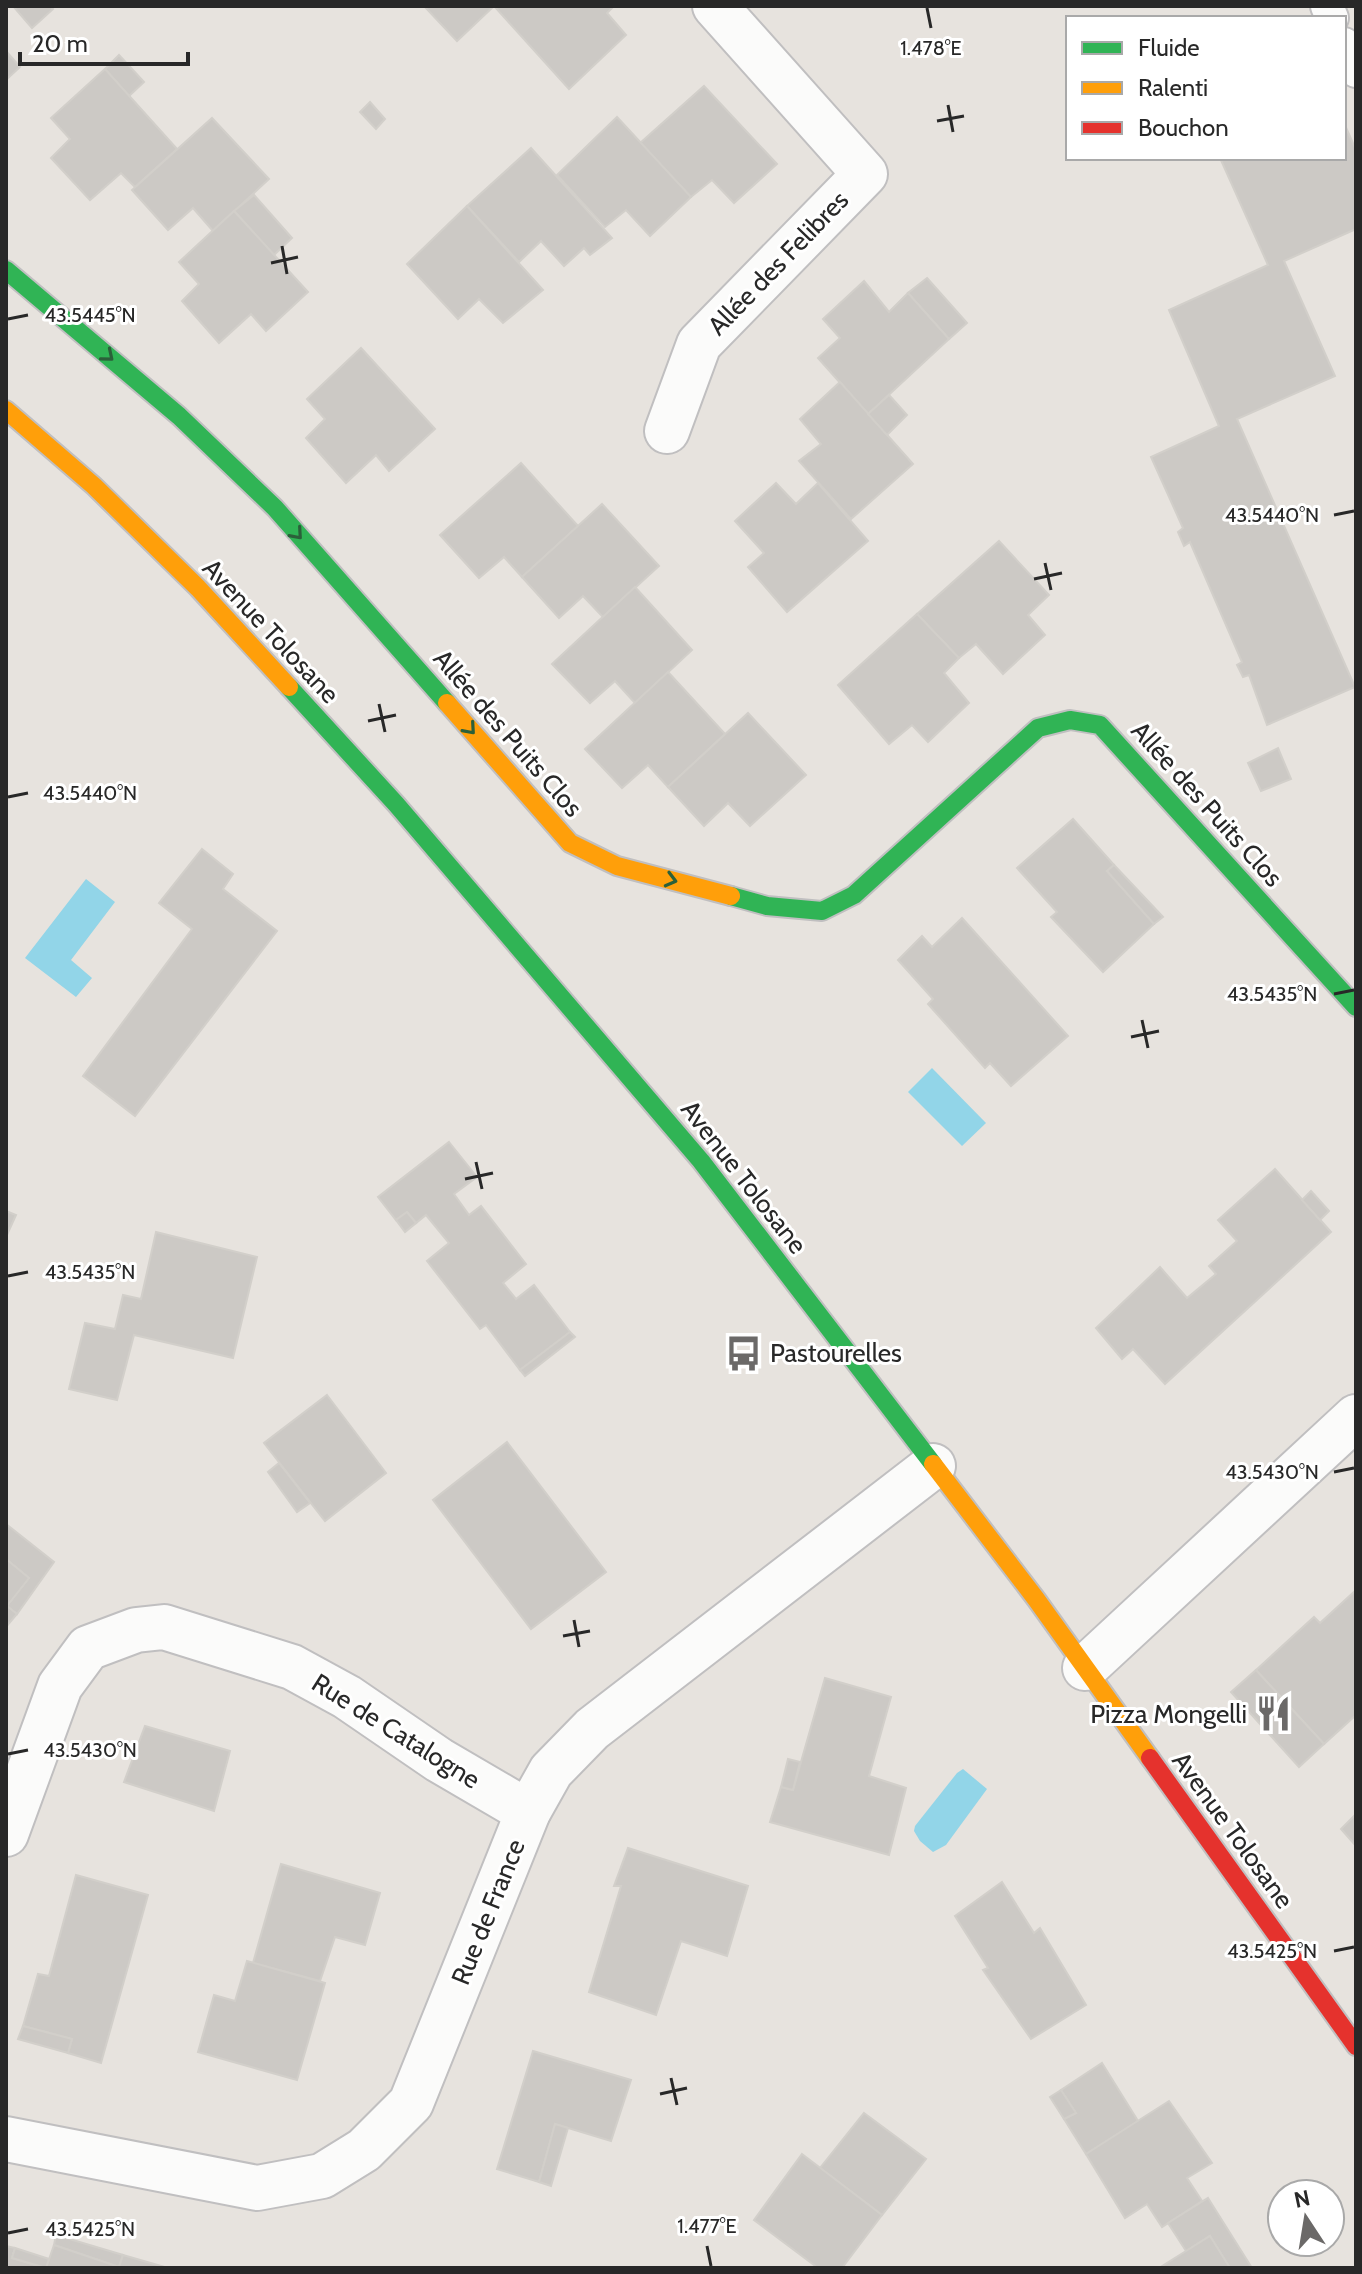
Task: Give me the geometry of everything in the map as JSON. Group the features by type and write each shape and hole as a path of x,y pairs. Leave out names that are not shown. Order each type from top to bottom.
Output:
{"main road":[{"name":"Allée des Puits Clos","path":"6,270 179,416 275,508 570,843 617,866 767,906 822,911 854,895 1038,728 1070,720 1100,725 1356,1007"},
{"name":"Avenue Tolosane","path":"6,410 94,486 198,588 396,804 691,1149 1085,1668 1356,2046"}],"street":[{"name":"Allée des Felibres","path":"667,431 699,344 865,174 715,6"},
{"path":"1085,1668 1356,1417"},
{"name":"Rue de France","path":"6,2139 257,2188 322,2176 364,2150 411,2103 528,1812 551,1771 592,1729 933,1466"},
{"name":"Rue de Catalogne","path":"6,1834 60,1686 88,1648 136,1630 164,1627 292,1667 347,1697 439,1760 528,1812"}],"lane":[{"path":"1346,48 1356,71"}],"water":[{"path":"86,879 115,902 71,960 92,978 76,997 25,958"},
{"path":"932,1068 986,1123 962,1146 908,1092"},
{"path":"963,1769 987,1789 946,1845 933,1852 920,1841 914,1831 915,1826"}],"building":[{"path":"13,6 50,6 53,9 32,28"},
{"path":"424,6 494,6 457,41"},
{"path":"494,6 614,6 607,13 626,35 569,89"},
{"path":"6,51 20,67 6,80"},
{"path":"119,55 144,82 129,96 105,69"},
{"path":"105,69 177,149 135,187 121,173 90,200 51,158 70,139 51,118"},
{"path":"704,86 777,164 734,203 712,180 691,197 640,143"},
{"path":"370,102 385,119 376,129 360,112"},
{"path":"617,117 691,197 650,236 626,210 605,227 557,175"},
{"path":"212,118 269,179 213,231 193,208 168,230 132,190"},
{"path":"1346,128 1356,150 1356,229 1284,261 1335,376 1237,419 1355,687 1267,725 1249,675 1243,677 1237,665 1242,662 1190,542 1184,546 1178,532 1183,528 1151,457 1219,426 1169,310 1268,265 1221,160 1346,160"},
{"path":"531,148 612,238 590,255 584,248 564,266 541,241 519,262 467,206"},
{"path":"254,195 292,238 274,255 234,211"},
{"path":"467,206 543,290 503,323 479,299 458,319 407,264"},
{"path":"234,211 308,292 266,331 251,314 219,343 182,301 199,284 179,262"},
{"path":"927,278 967,323 949,339 908,293"},
{"path":"864,281 889,312 908,293 949,339 868,414 818,358 840,338 823,319"},
{"path":"361,348 435,429 389,471 376,455 346,483 306,438 325,419 307,399"},
{"path":"840,382 913,464 851,519 799,461 821,444 800,419"},
{"path":"889,395 907,415 887,435 868,414"},
{"path":"521,463 578,526 522,577 504,557 479,578 440,535"},
{"path":"776,483 796,504 818,483 868,541 787,612 748,567 764,553 735,521"},
{"path":"602,504 659,566 603,617 583,596 559,618 522,577"},
{"path":"999,541 1049,595 1028,615 1045,635 1003,674 976,644 959,658 917,614"},
{"path":"635,587 692,650 635,703 615,681 590,703 552,664"},
{"path":"917,614 959,658 944,673 969,703 928,742 912,725 889,744 838,685"},
{"path":"668,672 725,734 668,787 648,765 622,788 585,749"},
{"path":"748,713 806,775 750,826 728,803 704,826 668,787"},
{"path":"1278,748 1291,779 1261,791 1248,763"},
{"path":"1073,819 1114,865 1107,871 1154,924 1103,972 1051,917 1057,912 1017,868"},
{"path":"202,849 233,874 223,889 277,931 135,1116 83,1076 192,929 159,903"},
{"path":"1114,865 1163,917 1154,924 1107,871"},
{"path":"962,918 1068,1036 1011,1086 990,1063 985,1068 928,1004 933,999 898,960 922,936 932,947"},
{"path":"449,1142 477,1177 454,1194 469,1215 481,1206 526,1264 503,1283 516,1299 534,1285 570,1332 520,1370 486,1325 480,1329 427,1261 449,1243 426,1215 416,1223 407,1212 396,1220 378,1197"},
{"path":"1275,1169 1331,1232 1165,1384 1133,1349 1122,1359 1096,1328 1160,1267 1187,1298 1216,1274 1209,1266 1237,1241 1218,1220"},
{"path":"1311,1191 1329,1211 1320,1220 1302,1200"},
{"path":"6,1211 16,1215 6,1237"},
{"path":"407,1212 416,1223 405,1232 396,1220"},
{"path":"156,1232 257,1257 233,1358 134,1335 117,1400 69,1389 85,1323 115,1329 123,1295 141,1299"},
{"path":"570,1332 575,1337 525,1376 520,1370"},
{"path":"327,1395 386,1473 325,1521 264,1443"},
{"path":"507,1442 606,1572 531,1629 433,1500"},
{"path":"279,1463 310,1503 297,1512 268,1472"},
{"path":"6,1524 54,1562 17,1614 7,1606 29,1578 6,1559"},
{"path":"6,1559 29,1578 7,1606 17,1614 6,1627"},
{"path":"1356,1590 1356,1715 1324,1744 1256,1670 1314,1617 1320,1623"},
{"name":"Pizza Mongelli","path":"1256,1670 1324,1744 1299,1767 1231,1692"},
{"path":"825,1678 891,1697 869,1776 906,1788 889,1855 770,1822 781,1787 793,1790"},
{"path":"145,1726 230,1751 214,1811 124,1782"},
{"path":"788,1759 800,1762 793,1790 781,1787"},
{"path":"1356,1814 1356,1846 1341,1829"},
{"path":"628,1848 748,1886 727,1956 681,1941 656,2015 589,1992 621,1886 614,1886"},
{"path":"281,1864 380,1893 365,1945 335,1937 320,1981 253,1963"},
{"path":"76,1875 148,1895 101,2063 68,2053 72,2039 23,2026 38,1974 49,1976"},
{"path":"1002,1882 1034,1933 1040,1928 1086,2005 1031,2039 983,1970 988,1968 955,1916"},
{"path":"247,1961 325,1983 297,2080 198,2052 214,1995 235,2001"},
{"path":"23,2026 72,2039 68,2053 18,2039"},
{"path":"533,2051 631,2080 611,2141 555,2124 539,2182 497,2169"},
{"path":"1102,2063 1138,2121 1086,2154 1064,2119 1076,2113 1061,2090"},
{"path":"1061,2090 1076,2113 1064,2119 1050,2097"},
{"path":"1169,2101 1212,2163 1187,2178 1202,2201 1162,2227 1147,2204 1125,2218 1086,2154"},
{"path":"864,2113 926,2159 882,2215 820,2168"},
{"path":"555,2124 568,2128 551,2186 539,2182"},
{"path":"802,2154 882,2215 842,2268 818,2268 754,2220"},
{"path":"1208,2198 1252,2268 1230,2268 1210,2236 1186,2251 1168,2223"},
{"path":"56,2235 123,2255 119,2267 54,2245"},
{"path":"1210,2236 1230,2268 1159,2268 1186,2251"},
{"path":"54,2245 119,2267 123,2255 168,2268 46,2268"},
{"path":"6,2246 15,2248 12,2258 46,2268 6,2268"},
{"path":"15,2248 49,2259 46,2268 12,2258"}],"traffic: fast":[{"path":"6,270 179,416 275,508 447,703"},
{"path":"289,687 396,804 701,1161 933,1464"},
{"path":"731,896 767,906 822,911 854,895 1038,728 1070,720 1100,725 1356,1007"}],"traffic: slow":[{"path":"6,410 94,486 198,588 289,687"},
{"path":"447,703 570,843 617,866 731,896"},
{"path":"933,1464 1036,1599 1150,1758"}],"traffic: jam":[{"path":"1150,1758 1356,2046"}],"place":[{"name":"Pastourelles","path":"744,1353"},
{"name":"Pizza Mongelli","path":"1273,1714"}]}
